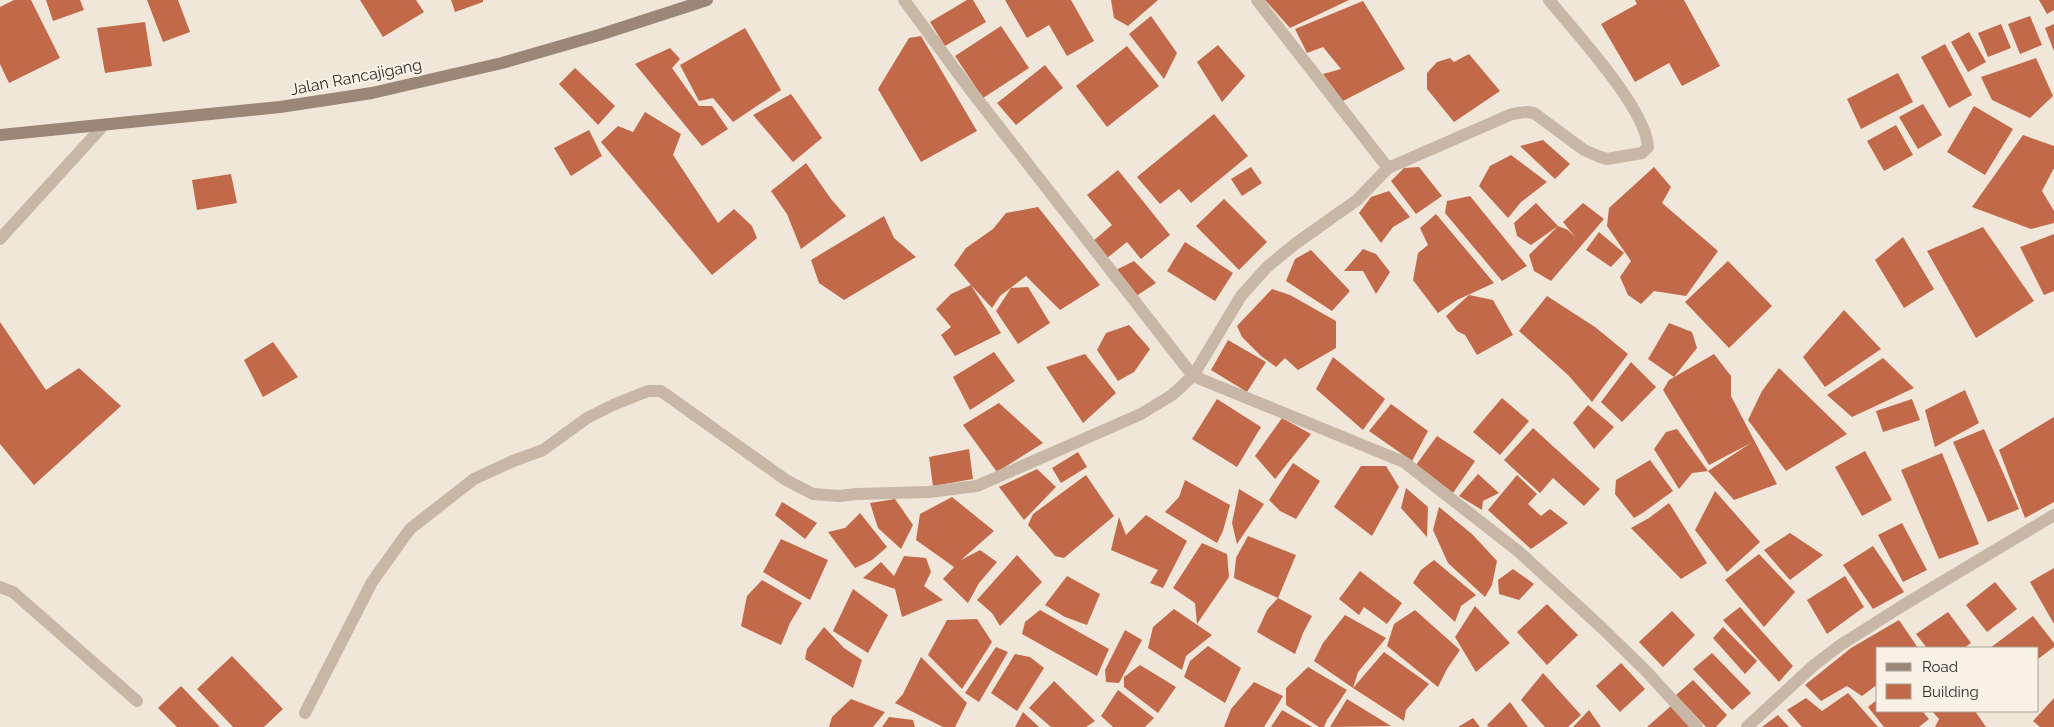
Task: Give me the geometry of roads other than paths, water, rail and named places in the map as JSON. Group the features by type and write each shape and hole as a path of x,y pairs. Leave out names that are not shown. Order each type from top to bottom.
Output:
{"main road":[{"name":"Jalan Rancajigang","path":"0,135 280,107 372,93 502,63 599,35 707,0"}],"street":[{"path":"904,0 968,88 1193,376 1404,462 1525,558 1647,672 1697,727"},
{"path":"1257,0 1388,168"},
{"path":"305,713 372,582 410,529 474,479 513,460 543,450 587,418 613,405 648,391 657,390 664,393 801,489 813,494 840,496 930,492 977,486 1141,414 1172,395 1193,376 1241,296 1267,267 1295,244 1357,200 1388,168 1512,114 1526,112 1534,113 1584,150 1598,156 1607,158 1642,153 1647,149 1648,136 1626,96 1549,0"},
{"path":"0,239 103,126"},
{"path":"1747,727 1813,666 1839,646 2054,515"},
{"path":"0,586 13,592 137,701"}]}
